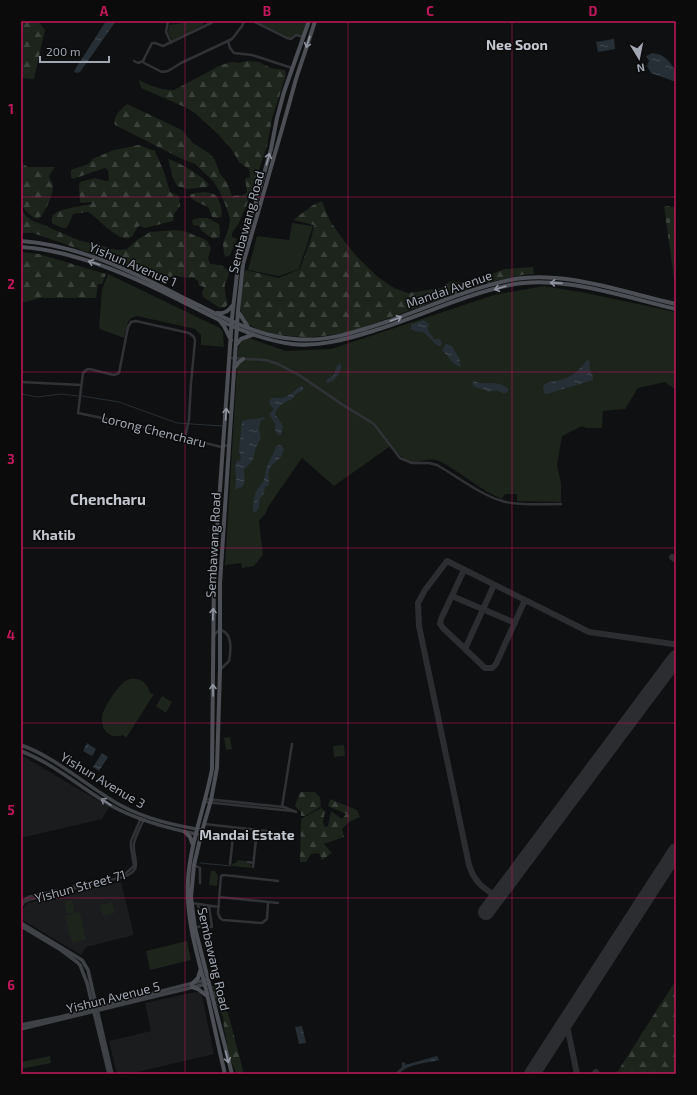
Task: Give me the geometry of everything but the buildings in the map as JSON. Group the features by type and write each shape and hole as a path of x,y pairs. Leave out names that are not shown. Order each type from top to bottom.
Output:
{"main road":[{"name":"Sembawang Road","path":"232,1074 206,982 195,928 192,903 194,865 199,831 204,824 212,769 214,573 233,305 238,265 271,149 282,98 304,37 308,21"},
{"name":"Sembawang Road","path":"225,1074 207,996 206,982 200,971 192,935 188,901 188,880 193,846 199,831 217,768 220,670 220,583 236,359 237,324 244,264 290,102 315,21"},
{"path":"284,92 289,95 293,93"},
{"path":"282,98 288,98 290,102"},
{"name":"Yishun Avenue 1","path":"21,241 44,244 86,254 143,278 232,321"},
{"name":"Yishun Avenue 1","path":"21,247 72,256 118,271 232,326"},
{"name":"Mandai Avenue","path":"232,321 270,335 295,339 324,339 352,334 476,289 511,279 539,277 561,278 582,282 676,304"},
{"name":"Mandai Avenue","path":"232,326 252,335 269,340 293,344 322,344 350,338 393,325 482,293 512,284 538,282 582,286 676,309"},
{"path":"212,312 224,313 233,305"},
{"path":"238,311 240,317 249,328"},
{"path":"219,320 224,326 231,341"},
{"path":"236,345 241,339 252,335"},
{"path":"235,368 243,359"},
{"name":"Yishun Avenue 3","path":"21,745 30,748 110,799 143,818 191,828"},
{"name":"Yishun Avenue 3","path":"21,751 30,754 60,771 111,805 143,818 185,832 199,831"},
{"path":"191,828 199,831"},
{"path":"185,832 190,837 193,846"},
{"path":"21,923 82,960 88,970 95,1009"},
{"path":"21,926 77,962 83,970 95,1009 111,1074"},
{"path":"200,971 198,978 192,986 207,996"},
{"name":"Yishun Avenue 5","path":"21,1025 206,982"},
{"name":"Yishun Avenue 5","path":"21,1029 95,1009"}],"street":[{"path":"168,21 166,32 171,43"},
{"path":"134,61 138,63 143,61 152,43 163,46 213,21"},
{"path":"143,61 144,64 162,72 166,72 232,39 244,21"},
{"path":"253,21 290,39 296,35 304,37"},
{"path":"228,41 230,48 234,53 252,55 292,68"},
{"path":"21,382 81,385 83,373 87,370 114,375 119,373 128,327 131,322 136,321 189,333 194,337 195,341 189,420 184,438"},
{"path":"230,358 273,362 299,375 374,424 400,458 412,464 429,463 437,465 481,492 502,501 512,503 561,504"},
{"name":"Lorong Chencharu","path":"81,385 78,413 136,425 224,447 229,445"},
{"path":"213,636 219,630 222,630 228,634 230,640 230,657 228,662 220,670"},
{"path":"282,807 292,744"},
{"path":"208,801 295,811 282,807 217,802"},
{"name":"Yishun Street 71","path":"21,907 24,902 29,900 129,875 136,867 132,841 143,818"},
{"path":"204,824 267,831"},
{"path":"234,828 230,862 236,861"},
{"path":"248,862 253,865 257,830"},
{"name":"Yishun Street 71","path":"21,903 28,897 127,874 134,866 133,847"},
{"path":"194,865 200,868 200,883"},
{"path":"268,902 267,919 260,923 223,920 219,916 221,877 223,875 278,881"},
{"path":"219,897 278,903"},
{"path":"192,903 219,907"},
{"path":"198,904 201,926"},
{"path":"195,928 201,926 212,927 210,906"}],"shaded area":[{"path":"21,755 109,807 102,819 21,838"},
{"path":"121,882 134,935 86,947 81,955 21,919 21,913 28,903"},
{"path":"199,992 202,996 214,1054 129,1074 117,1074 109,1041 151,1031 145,1003"}],"green space":[{"path":"21,21 38,21 45,30 34,79 21,78"},
{"path":"203,21 203,25 172,40 168,33 169,25"},
{"path":"257,21 307,22 304,37 295,34 291,39 263,26"},
{"path":"246,61 259,62 271,68 285,70 286,75 272,119 267,146 252,192 239,223 232,233 232,237 237,239 230,255 226,257 224,254 223,243 229,227 230,219 219,190 213,181 195,164 182,159 115,125 114,122 118,113 127,104 182,130 193,143 209,153 215,160 220,174 227,182 232,196 243,195 247,192 245,179 250,177 249,169 239,162 232,150 219,135 196,114 187,108 141,88 139,80 166,90 174,90 221,65 232,62 239,63"},
{"path":"139,145 155,151 164,172 170,192 179,196 180,206 174,214 173,221 145,228 139,226 129,238 124,238 114,233 88,212 73,214 66,228 52,223 52,216 58,212 92,204 91,202 80,202 80,182 95,178 106,181 109,180 108,170 105,168 73,179 71,177 71,170 88,164 94,158 114,150"},
{"path":"168,159 190,170 209,185 207,187 188,189 177,186 173,178"},
{"path":"21,163 28,167 55,167 49,176 53,185 52,193 46,209 38,219 28,213 20,199"},
{"path":"205,192 214,194 217,197 220,202 221,217 212,217 208,207 191,198 190,195"},
{"path":"322,201 330,221 358,258 378,277 394,288 408,293 441,288 451,281 467,283 505,269 533,267 534,274 522,275 483,284 350,332 327,336 295,336 272,333 252,326 245,320 241,313 242,285 245,270 279,278 300,269 314,225 293,220 313,205"},
{"path":"664,206 676,207 676,293"},
{"path":"21,208 26,216 33,221 78,240 118,250 127,249 138,239 150,232 175,230 184,231 204,239 211,248 208,258 210,264 221,265 229,271 225,284 225,294 228,304 225,307 220,308 203,297 202,292 204,288 199,286 198,281 194,278 175,275 169,278 164,275 156,278 33,233 21,233"},
{"path":"199,218 208,218 219,224 220,237 213,239 202,231 199,226 193,225 192,221"},
{"path":"292,223 313,226 299,269 279,276 248,270 257,236 289,240"},
{"path":"21,252 39,254 106,274 102,284 98,284 96,298 40,298 21,303"},
{"path":"108,274 220,328 223,332 224,347 201,345 201,335 195,329 137,316 131,318 128,322 124,338 100,329 102,289"},
{"path":"544,286 586,293 676,312 676,390 665,382 638,388 625,409 603,411 602,428 586,428 582,426 562,436 557,465 561,483 561,502 517,501 517,494 505,494 502,499 486,491 450,467 434,459 413,462 404,458 389,447 334,486 302,458 268,507 266,513 259,521 263,555 254,566 242,568 241,563 225,565 238,350 242,341 252,339 286,351 331,349 494,295"},
{"path":"130,679 137,679 145,683 150,693 154,694 126,738 123,735 110,735 103,726 103,713 116,690 124,682"},
{"path":"162,696 172,702 166,713 156,706"},
{"path":"230,737 232,749 226,750 224,738"},
{"path":"344,745 345,756 334,757 333,746"},
{"path":"300,792 315,792 320,797 321,808 320,807 305,816 301,816 301,812 295,806"},
{"path":"330,799 357,810 360,817 349,822 342,829 344,837 324,844 332,853 322,860 319,853 311,854 306,862 300,862 301,819 321,808 325,811 323,822 325,827 328,826 331,811 342,819 346,814 328,806"},
{"path":"237,860 247,861 247,863 251,865 251,868 232,866 232,864 237,862"},
{"path":"211,871 215,871 218,876 217,886 209,885"},
{"path":"72,900 75,913 67,914 64,902"},
{"path":"112,902 115,913 103,916 100,905"},
{"path":"80,912 86,939 72,943 65,916"},
{"path":"187,941 191,960 150,970 146,951"},
{"path":"676,980 676,1074 616,1074"},
{"path":"212,986 216,986 224,1010 228,1013 244,1074 237,1074 230,1059 223,1017 218,1008"},
{"path":"50,1056 51,1063 21,1069 21,1062"}],"water":[{"path":"106,21 116,21 80,72 76,73 74,71"},
{"path":"614,39 615,49 598,52 596,42"},
{"path":"653,53 661,55 668,60 676,71 676,80 673,81 651,73 647,66 649,61 646,56"},
{"path":"423,320 429,324 428,330 434,339 439,339 442,342 441,346 438,346 423,332 414,331 411,329 411,325"},
{"path":"447,344 452,346 459,358 461,367 454,364 442,350"},
{"path":"587,360 590,362 593,380 547,394 544,393 543,386 545,384 571,376 580,369"},
{"path":"341,364 337,376 333,381 327,383 326,380 334,375 337,365"},
{"path":"475,381 479,383 501,384 509,390 505,393 496,391 488,392 474,386 472,384"},
{"path":"301,386 303,387 303,390 296,394 291,400 281,405 276,411 275,414 283,426 281,435 278,435 275,430 275,424 269,414 274,409 270,405 269,401 273,398 285,397"},
{"path":"264,417 265,419 261,420 259,428 261,438 256,447 253,460 244,470 244,485 235,489 235,465 237,461 241,460 239,450 242,421"},
{"path":"279,445 284,449 283,454 270,468 269,485 265,487 263,496 260,497 259,508 256,512 253,512 256,492 263,482 268,464 276,446"},
{"path":"87,743 96,749 92,756 83,751"},
{"path":"102,753 108,757 99,771 93,767"},
{"path":"302,1026 306,1043 299,1044 295,1027"},
{"path":"437,1056 439,1060 412,1066 399,1074 394,1074 402,1067 402,1062 405,1063 405,1065"}],"waterway":[{"path":"21,394 37,397 61,394 78,396"},
{"path":"82,396 119,402 177,423 222,426"},
{"path":"200,863 231,866"}],"taxiway":[{"path":"672,557 676,560"},
{"path":"498,897 488,891 476,880 469,865 419,626 418,603 425,590 447,561 589,632 676,645"},
{"path":"464,570 440,624 485,668 492,668 496,664 525,600"},
{"path":"465,649 494,585"},
{"path":"452,596 515,623"},
{"path":"566,1021 577,1074"}],"runway":[{"path":"486,912 676,658"},
{"path":"532,1074 676,851"}],"district":[{"name":"Nee Soon","path":"517,45"},
{"name":"Chencharu","path":"108,500"},
{"name":"Khatib","path":"54,535"},
{"name":"Mandai Estate","path":"247,835"}]}
